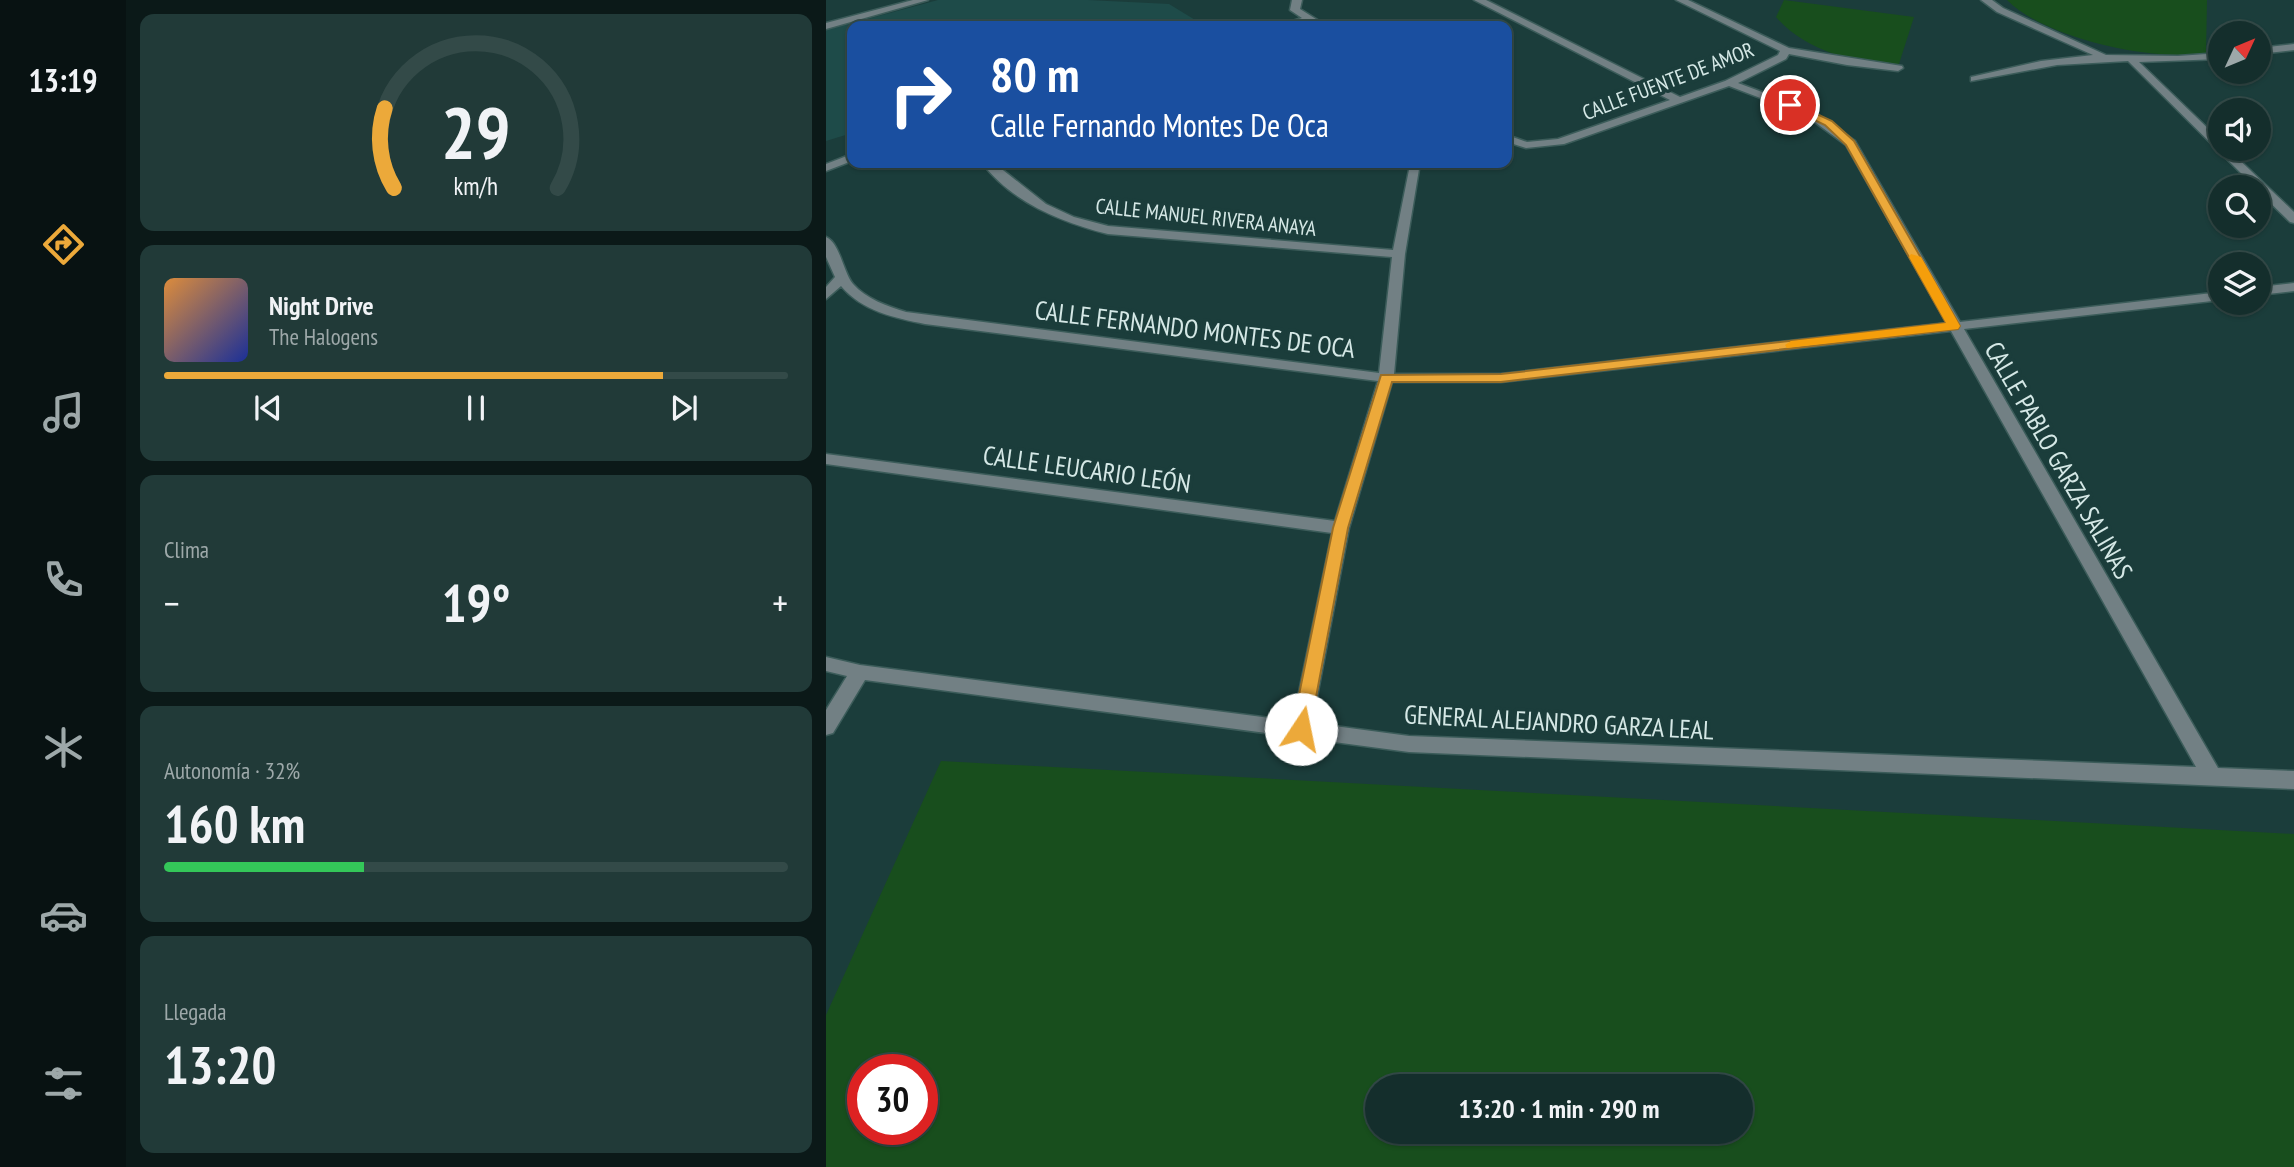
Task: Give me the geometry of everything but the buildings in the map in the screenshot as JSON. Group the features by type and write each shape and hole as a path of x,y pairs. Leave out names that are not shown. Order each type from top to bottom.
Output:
{"street":[{"path":"826,26 923,0"},
{"path":"1297,0 1295,10 1313,21"},
{"path":"1479,0 1678,100"},
{"path":"1681,0 1786,50 1847,62 1898,68"},
{"path":"1986,0 2000,10 2107,58"},
{"path":"837,13 869,14"},
{"path":"1302,21 1309,19"},
{"path":"2272,50 2294,47"},
{"name":"CALLE FUENTE DE AMOR","path":"1512,140 1526,145 1560,142 1729,83 1782,57 1786,50"},
{"path":"1975,79 2028,66 2107,58 2182,62 2208,58"},
{"path":"2131,60 2208,134"},
{"name":"CALLE PABLO GARZA SALINAS","path":"1729,83 1811,112 1829,123 1851,143 2211,775"},
{"path":"826,168 847,159"},
{"path":"2235,161 2294,219"},
{"name":"CALLE MANUEL RIVERA ANAYA","path":"993,168 1029,201 1047,211 1071,222 1108,230 1399,254"},
{"path":"1301,729 1341,528 1386,378 1399,254 1414,168"},
{"name":"CALLE FERNANDO MONTES DE OCA","path":"826,240 842,278 865,300 894,314 1386,378 1501,378 2208,297"},
{"path":"826,295 842,278"},
{"path":"2271,290 2294,287"},
{"name":"CALLE LEUCARIO LEÓN","path":"826,459 1341,528"},
{"name":"GENERAL ALEJANDRO GARZA LEAL","path":"826,664 860,672 1409,744 2294,780"},
{"path":"826,727 860,672"}],"shaded area":[{"path":"938,0 1088,0 1169,4 1197,21 860,21"},
{"path":"847,24 847,135 826,141 826,30"}],"green space":[{"path":"1784,0 1914,17 1898,67 1848,58 1801,39 1776,17"},
{"path":"2007,0 2207,0 2206,53 2158,54 2101,44 2047,26"},
{"path":"941,761 2294,834 2294,1167 826,1167 826,1015"}],"slow traffic":[{"path":"1791,345 1954,326 1915,257"}],"route":[{"path":"1301,729 1341,528 1386,378 1501,378 1954,326 1851,143 1829,123 1811,112 1790,105"}]}
